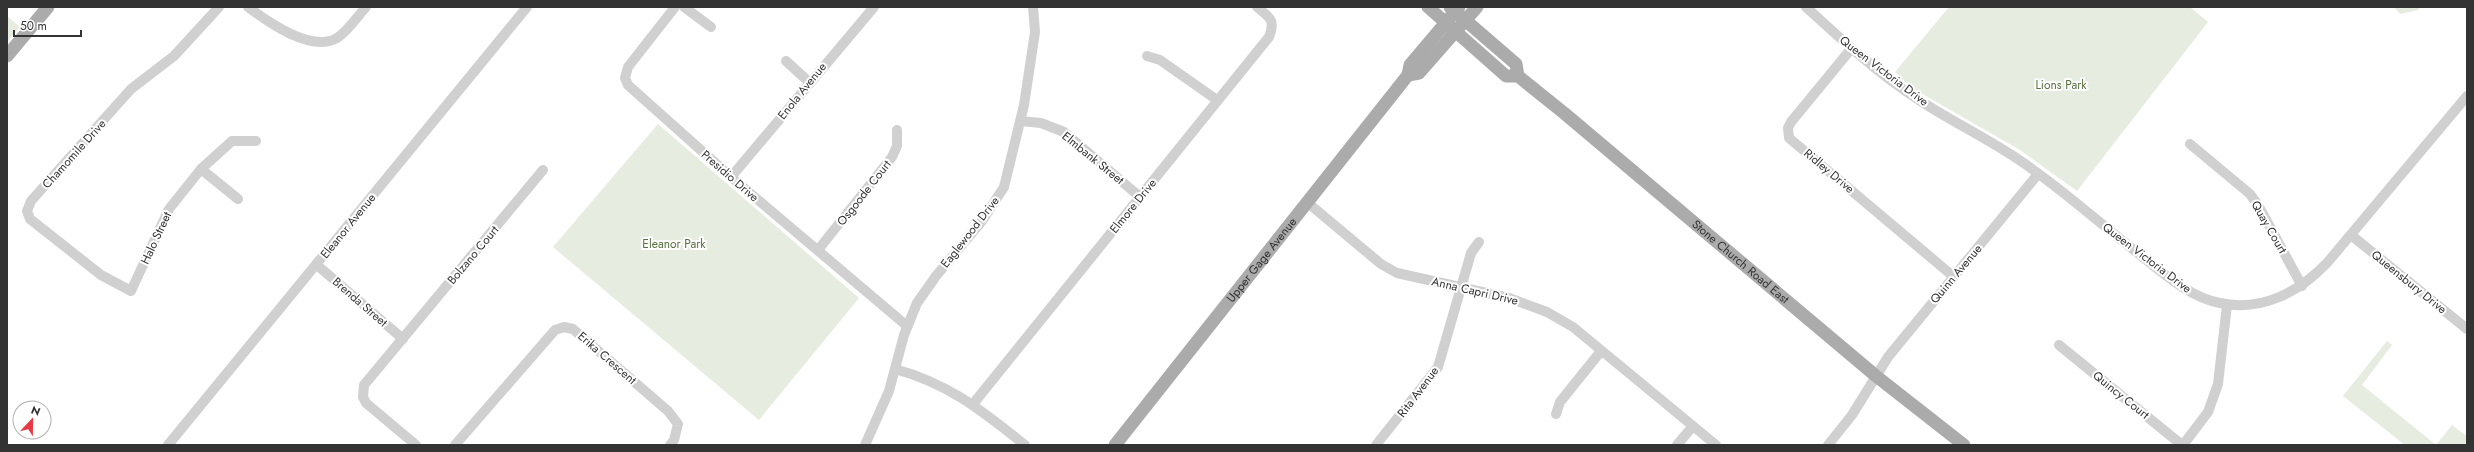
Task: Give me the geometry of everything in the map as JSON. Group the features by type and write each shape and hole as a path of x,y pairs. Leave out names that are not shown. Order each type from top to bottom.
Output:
{"main road":[{"path":"7,56 48,7"},
{"name":"Stone Church Road East","path":"1428,7 1506,76 1518,76 1726,248 1876,376 1964,445"},
{"name":"Upper Gage Avenue","path":"1408,76 1418,73 1477,7"},
{"name":"Stone Church Road East","path":"1455,8 1466,20 1516,64 1518,76"},
{"name":"Upper Gage Avenue","path":"1115,445 1171,372 1308,203 1408,76 1410,65 1455,8"}],"street":[{"name":"Chamomile Drive","path":"131,291 101,275 30,219 28,211 31,201 131,89 174,56 219,7"},
{"path":"248,7 272,25 293,35 316,42 335,39 346,31 366,7"},
{"name":"Eleanor Avenue","path":"168,445 527,7"},
{"name":"Presidio Drive","path":"676,7 628,67 625,78 632,90 731,177 907,326"},
{"path":"684,7 711,28"},
{"name":"Enola Avenue","path":"731,177 809,82 874,7"},
{"name":"Eaglewood Drive","path":"865,445 889,391 907,326 917,303 936,276 997,201 1004,188 1020,121 1035,32 1033,7"},
{"name":"Elmore Drive","path":"973,404 1269,37 1272,28 1271,19 1257,7"},
{"name":"Queen Victoria Drive","path":"1806,7 1851,49 1915,98 2038,174 2179,285 2198,296 2227,305 2258,304 2285,295 2302,286 2328,264 2467,96"},
{"name":"Ridley Drive","path":"1851,49 1791,122 1788,128 1789,138 1954,277"},
{"path":"1147,56 1160,60 1217,100"},
{"path":"786,61 809,82"},
{"name":"Elmbank Street","path":"1020,121 1041,123 1064,132 1140,197"},
{"name":"Osgoode Court","path":"818,250 892,157 897,146 896,130"},
{"name":"Halo Street","path":"131,291 169,209 201,169 232,141 256,141"},
{"name":"Quay Court","path":"2190,144 2250,194 2258,205 2302,286"},
{"path":"201,169 238,199"},
{"name":"Bolzano Court","path":"416,445 366,403 363,397 364,385 543,170"},
{"name":"Quinn Avenue","path":"1828,445 1852,415 1888,357 2038,174"},
{"name":"Anna Capri Drive","path":"1308,203 1388,269 1414,278 1462,286 1509,298 1547,312 1573,327 1716,445"},
{"name":"Queensbury Drive","path":"2351,235 2467,329"},
{"name":"Rita Avenue","path":"1376,445 1438,367 1471,253 1479,242"},
{"name":"Brenda Street","path":"317,265 403,339"},
{"path":"2183,445 2208,412 2218,384 2227,305"},
{"name":"Erika Crescent","path":"455,445 555,330 564,327 573,329 668,411 678,424 674,440 670,445"},
{"name":"Quincy Court","path":"2059,345 2183,445"},
{"path":"1556,414 1560,402 1601,351"},
{"path":"895,369 936,383 973,404 1025,445"},
{"path":"1677,445 1693,426"}],"green space":[{"name":"Lions Park","path":"1949,7 2190,7 2208,22 2077,191 2020,150 1912,88 1895,72"},
{"path":"2394,7 2420,7 2418,10 2400,14"},
{"path":"7,16 20,27 7,42"},
{"name":"Eleanor Park","path":"658,124 859,298 759,420 553,247"},
{"path":"2387,341 2392,345 2362,385 2436,445 2405,445 2343,396"},
{"path":"2452,425 2465,435 2467,433 2466,445 2436,445"}]}
